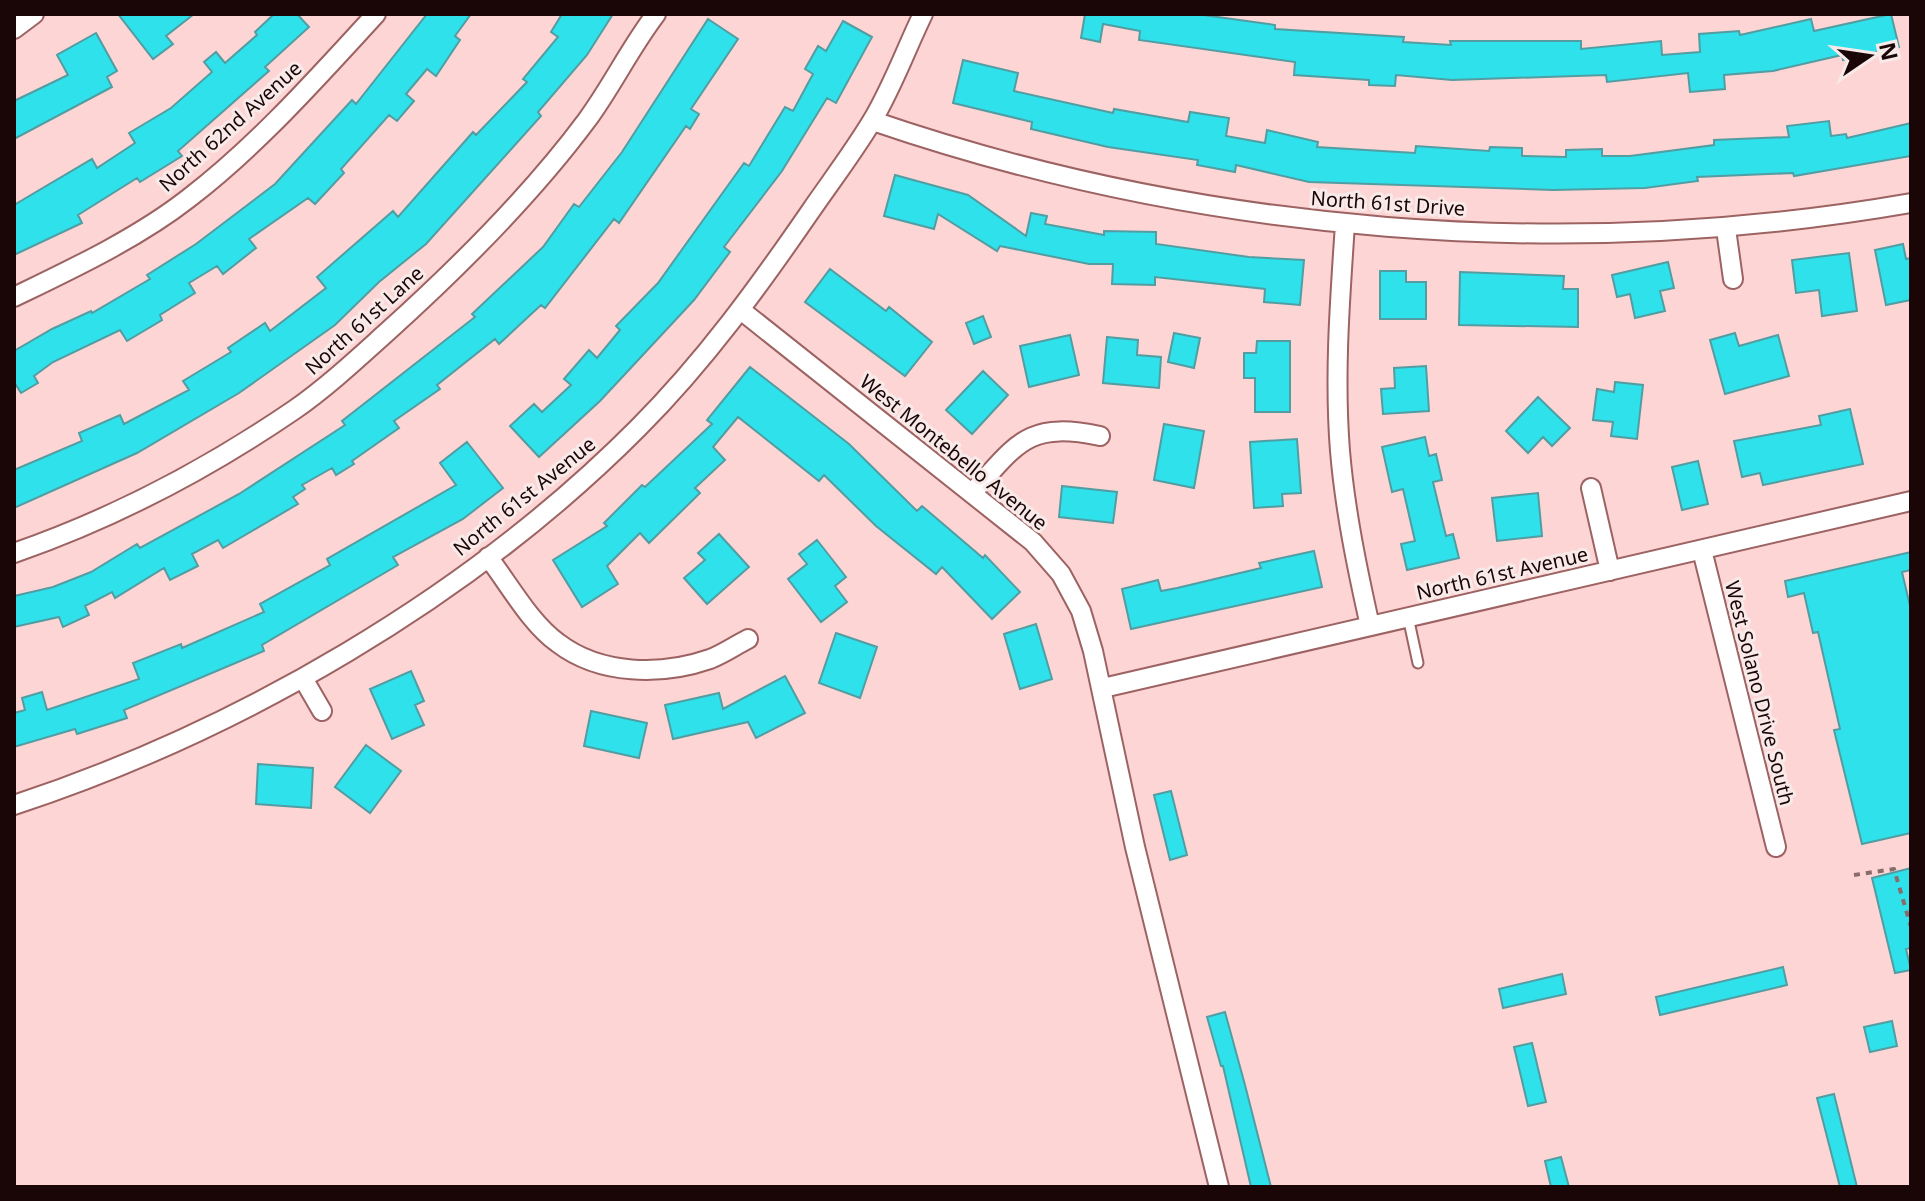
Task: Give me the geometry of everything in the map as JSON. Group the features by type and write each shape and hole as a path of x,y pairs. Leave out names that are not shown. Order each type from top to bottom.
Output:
{"street":[{"path":"14,29 34,14"},
{"name":"North 62nd Avenue","path":"14,297 77,267 189,199 298,99 376,14"},
{"name":"North 61st Lane","path":"14,553 65,535 173,482 294,409 354,362 424,299 522,196 587,120 656,14"},
{"path":"742,311 873,121 923,14"},
{"name":"North 61st Drive","path":"873,121 950,147 1140,193 1345,224 1519,233 1726,229 1911,203"},
{"path":"1345,224 1338,329 1340,448 1348,515 1370,626"},
{"path":"1726,229 1733,279"},
{"name":"West Montebello Avenue","path":"742,311 1033,542 1061,574 1081,611 1103,688 1106,716 1135,847 1219,1187"},
{"name":"North 61st Avenue","path":"14,805 105,775 304,680 488,557 637,429 742,311"},
{"path":"972,493 1017,444 1033,436 1057,429 1100,436"},
{"path":"1591,488 1610,571"},
{"name":"North 61st Avenue","path":"1103,688 1911,501"},
{"name":"West Solano Drive South","path":"1702,550 1776,847"},
{"path":"488,557 556,642 589,662 625,670 666,667 711,659 748,639"},
{"path":"304,680 322,711"}],"lane":[{"path":"1408,617 1418,663"}],"path":[{"path":"1854,875 1894,869 1911,927"}],"building":[{"path":"118,14 194,14 166,36 173,44 153,59"},
{"path":"274,14 297,14 309,27 265,67 269,71 178,151 182,156 140,182 137,178 78,215 82,223 14,255 14,205 92,159 97,168 135,143 129,133 171,108 212,72 204,62 216,52 225,63 257,35 255,32"},
{"path":"427,14 471,14 455,36 460,40 436,76 427,69 406,94 414,101 397,121 389,115 341,169 344,173 315,204 308,198 249,239 256,248 223,274 217,266 189,283 195,293 160,315 162,320 127,341 120,330 53,362 34,376 38,383 21,393 14,382 14,351 52,329 92,313 150,279 147,275 196,244 275,184 352,100 356,104"},
{"path":"562,14 613,14 587,55 538,112 541,116 426,244 379,282 335,325 239,393 137,453 14,508 14,470 82,441 79,433 120,415 124,424 189,390 183,381 231,352 228,348 265,323 270,331 326,288 317,277 393,211 398,217 473,132 476,135 527,82 523,79 558,37 551,32"},
{"path":"1085,14 1196,14 1275,25 1275,29 1404,37 1403,42 1451,45 1450,41 1581,41 1581,49 1661,41 1662,55 1700,52 1699,34 1739,31 1740,35 1811,19 1814,31 1891,14 1899,47 1843,60 1842,55 1773,71 1724,75 1725,89 1690,92 1688,73 1607,82 1606,75 1452,80 1396,75 1395,86 1369,85 1369,80 1294,75 1295,62 1139,40 1140,31 1103,24 1100,42 1081,38"},
{"path":"708,19 738,39 691,109 699,114 690,129 686,126 619,223 614,219 545,308 541,305 499,344 495,339 437,385 440,389 394,421 399,428 352,461 354,464 336,475 332,468 302,485 305,489 293,497 298,504 223,548 218,540 192,554 198,566 170,580 164,568 115,598 112,592 85,606 89,615 63,627 59,617 14,627 14,596 53,587 91,572 137,544 140,548 239,494 345,425 342,421 475,317 472,314 543,247 574,204 579,207 622,152"},
{"path":"843,21 872,37 836,103 827,98 782,171 724,247 730,252 694,300 600,401 539,457 510,426 534,404 542,412 571,385 564,379 589,350 597,358 620,330 616,326 658,283 744,163 749,166 785,107 793,111 813,74 805,69 818,46 826,51"},
{"path":"96,33 117,71 107,77 112,87 14,139 14,101 68,75 57,55"},
{"path":"963,60 1018,73 1014,91 1113,113 1114,109 1188,122 1190,112 1229,118 1226,136 1265,143 1267,130 1318,142 1317,147 1415,153 1416,146 1489,151 1490,147 1522,148 1522,156 1566,157 1566,150 1602,149 1602,156 1630,156 1714,145 1714,140 1789,137 1787,126 1829,121 1831,136 1846,134 1847,138 1911,123 1911,156 1794,176 1793,173 1697,177 1698,181 1645,188 1553,190 1309,182 1236,165 1235,172 1197,165 1198,160 1108,147 1031,129 1032,122 953,103"},
{"path":"895,175 968,195 1026,236 1031,213 1047,216 1045,224 1104,235 1104,231 1156,232 1156,244 1249,257 1304,260 1300,305 1264,302 1265,289 1155,277 1155,285 1112,284 1113,264 1089,264 1000,246 997,251 938,214 934,229 884,216"},
{"path":"1903,244 1906,259 1911,258 1911,300 1886,305 1875,250"},
{"path":"1849,253 1857,311 1822,316 1819,290 1796,293 1792,260"},
{"path":"1668,262 1674,288 1660,291 1665,311 1635,318 1630,294 1617,297 1612,275"},
{"path":"830,269 886,311 889,307 932,342 905,376 805,302"},
{"path":"1380,271 1406,271 1406,282 1426,282 1426,319 1380,319"},
{"path":"1460,272 1564,276 1563,289 1578,289 1578,327 1459,325"},
{"path":"983,316 991,337 974,344 966,323"},
{"path":"1174,333 1200,338 1194,368 1168,362"},
{"path":"1735,333 1739,346 1778,335 1789,376 1725,394 1710,340"},
{"path":"1070,335 1079,375 1029,387 1020,346"},
{"path":"1107,337 1138,340 1137,355 1161,357 1159,388 1103,383"},
{"path":"1257,341 1290,341 1290,412 1255,412 1255,378 1244,378 1244,353 1256,353"},
{"path":"1426,366 1429,411 1383,414 1381,389 1395,388 1394,368"},
{"path":"750,367 849,444 917,511 922,506 983,558 985,555 1020,592 992,619 942,567 936,574 876,526 824,475 819,481 738,417 713,447 725,460 695,488 700,493 649,543 640,533 607,566 618,584 582,607 553,560 607,526 604,523 642,485 645,487 712,424 707,420"},
{"path":"983,371 1008,395 972,434 946,410"},
{"path":"1615,382 1643,385 1637,439 1611,436 1613,422 1593,420 1597,389 1614,392"},
{"path":"1538,397 1570,428 1552,446 1543,437 1528,453 1506,431"},
{"path":"1850,409 1863,464 1763,485 1760,473 1742,477 1734,441 1821,425 1819,416"},
{"path":"1164,424 1204,431 1194,488 1154,480"},
{"path":"1425,437 1429,456 1436,454 1442,480 1433,482 1446,536 1453,534 1459,558 1407,570 1401,544 1415,541 1403,489 1392,492 1382,447"},
{"path":"1297,439 1301,493 1282,494 1283,506 1254,508 1250,442"},
{"path":"467,442 503,488 463,519 393,557 398,565 262,645 264,651 124,710 127,718 77,734 75,729 14,747 14,713 25,710 22,698 42,692 47,710 139,679 133,663 181,644 182,648 264,612 260,604 330,565 327,559 456,485 440,463"},
{"path":"1698,461 1708,504 1682,510 1672,467"},
{"path":"1062,486 1117,492 1113,523 1059,517"},
{"path":"1538,493 1542,536 1497,541 1492,498"},
{"path":"719,534 749,567 707,604 684,578 705,560 698,553"},
{"path":"817,540 846,577 835,586 847,602 821,622 788,579 807,564 799,554"},
{"path":"1314,551 1322,587 1131,629 1122,589 1158,580 1161,591 1177,588 1261,568 1259,563"},
{"path":"1911,552 1911,570 1902,572 1911,610 1911,833 1862,844 1834,730 1840,729 1818,632 1813,633 1804,593 1788,597 1785,581"},
{"path":"1036,624 1052,679 1020,689 1004,634"},
{"path":"836,633 877,647 860,698 819,683"},
{"path":"411,671 424,701 415,705 424,725 392,739 370,689"},
{"path":"785,676 805,713 756,738 748,722 673,739 665,705 719,693 723,709"},
{"path":"591,711 647,723 639,758 584,746"},
{"path":"366,745 401,771 370,813 335,787"},
{"path":"258,764 313,768 311,808 256,804"},
{"path":"1171,791 1187,855 1170,860 1154,795"},
{"path":"1911,868 1911,948 1906,949 1911,970 1895,973 1872,878"},
{"path":"1783,967 1787,985 1660,1015 1656,997"},
{"path":"1562,974 1566,994 1503,1008 1499,989"},
{"path":"1225,1012 1271,1187 1251,1187 1223,1066 1207,1017"},
{"path":"1892,1021 1897,1046 1870,1052 1864,1027"},
{"path":"1532,1043 1546,1102 1528,1106 1514,1047"},
{"path":"1834,1094 1857,1187 1840,1187 1817,1098"},
{"path":"1561,1157 1569,1187 1551,1187 1545,1161"}]}
